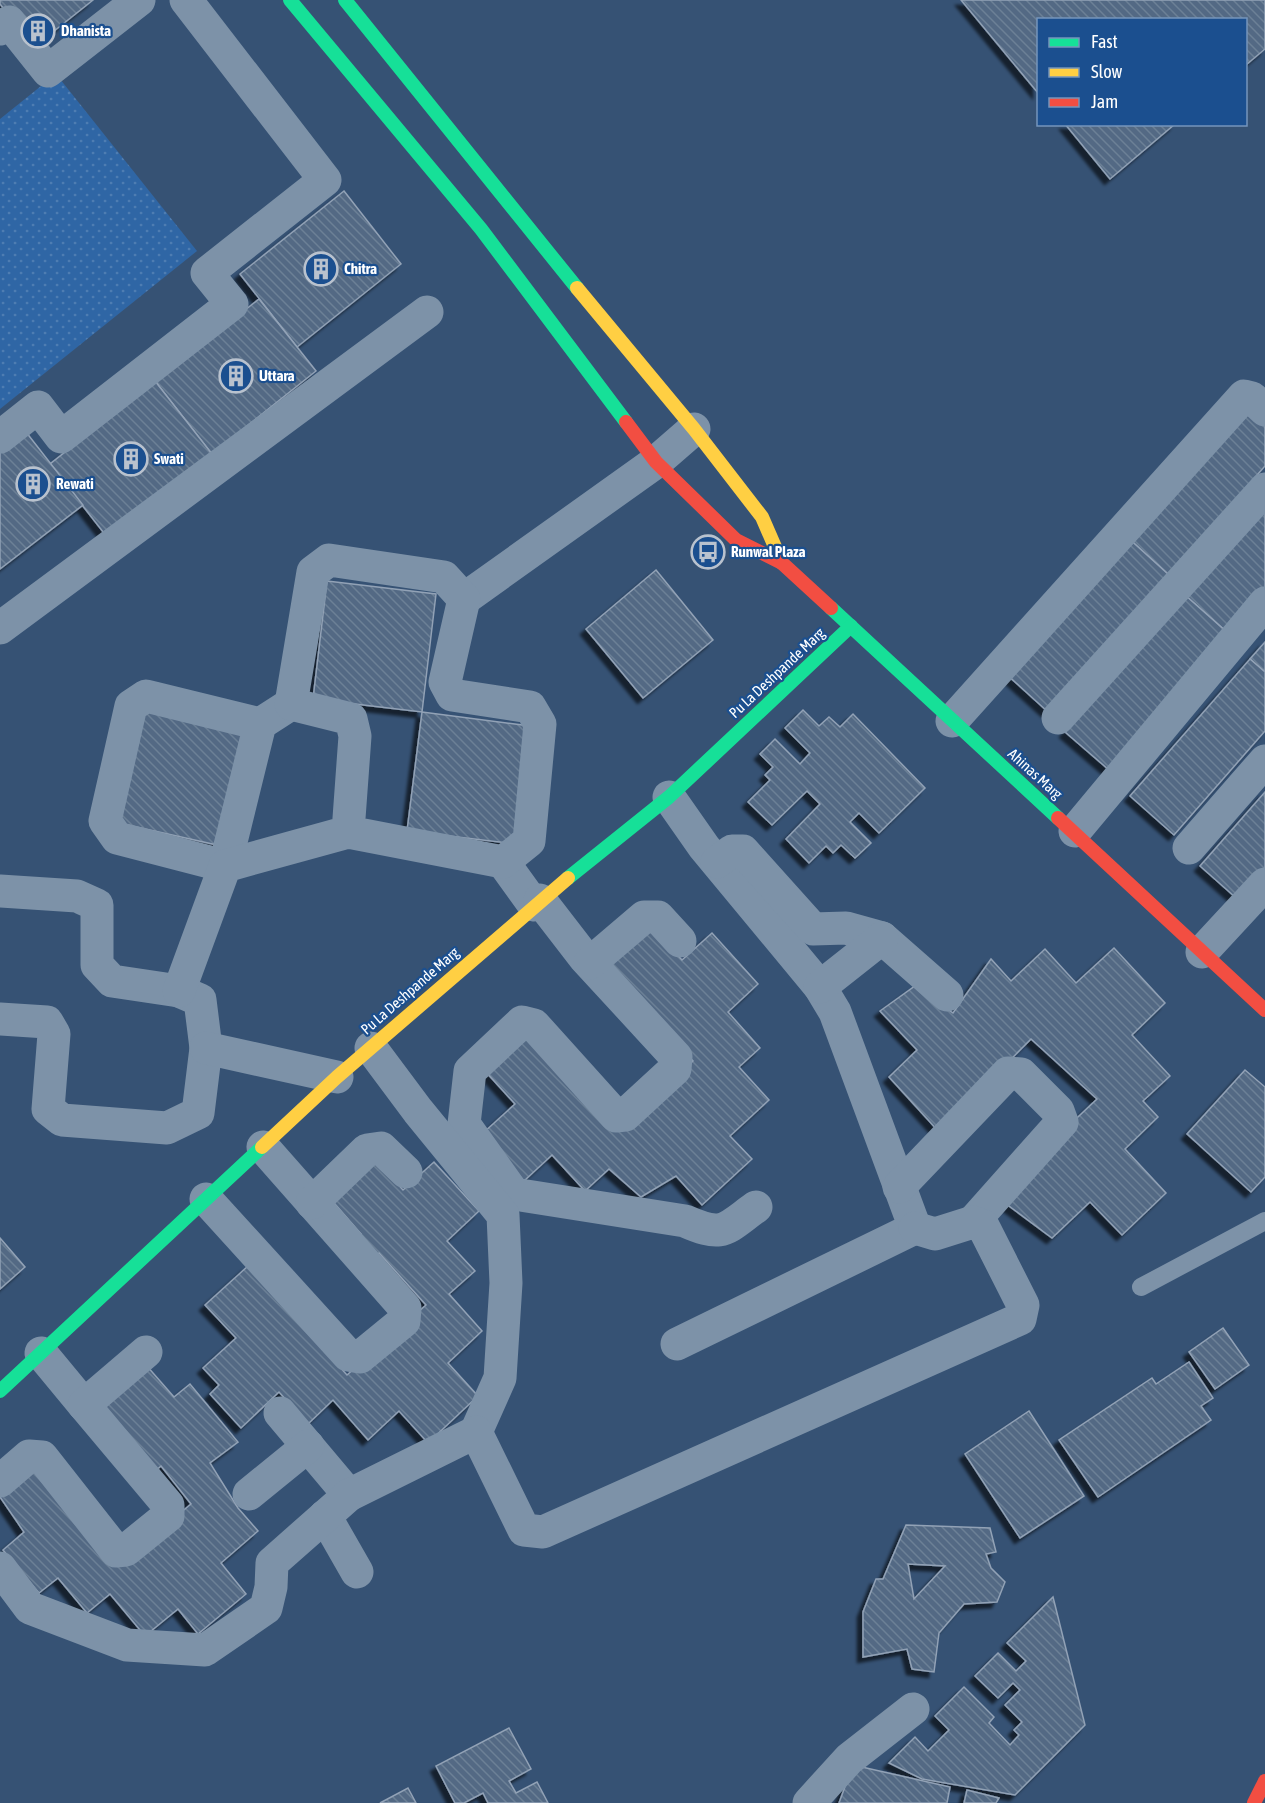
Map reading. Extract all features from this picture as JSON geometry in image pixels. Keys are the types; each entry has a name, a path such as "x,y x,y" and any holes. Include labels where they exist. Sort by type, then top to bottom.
{"street":[{"path":"0,29 9,22 48,71 139,0"},
{"path":"0,437 38,407 61,437 232,304 207,273 325,180 186,0"},
{"path":"290,0 481,229 656,462 736,540 782,563"},
{"path":"345,0 501,211 694,429 762,517 782,563"},
{"path":"481,229 501,211"},
{"path":"0,628 427,312"},
{"path":"952,721 1244,396 1252,398 1265,410"},
{"path":"503,862 529,841 540,724 530,707 452,695 445,682 464,599 656,462 694,429"},
{"path":"1058,718 1265,489"},
{"path":"291,704 313,572 329,560 444,577 464,599"},
{"name":"Ahinas Marg","path":"782,563 952,721 1075,831 1265,1010"},
{"path":"1075,831 1265,603"},
{"name":"Pu La Deshpande Marg","path":"0,1391 337,1077 537,903 669,797 851,626"},
{"path":"260,724 146,696 131,706 105,821 117,838 225,866 348,832 503,862 590,963 676,1057 675,1069 625,1115 616,1116 534,1025 522,1022 470,1071 464,1124 514,1194 685,1221 707,1231 723,1231 756,1207"},
{"path":"179,991 225,866 260,724 291,704 351,719 355,736 348,832"},
{"path":"1189,848 1265,762"},
{"path":"669,797 717,862 820,987 835,1012 915,1228"},
{"path":"717,862 732,851 743,851 813,929 846,928 882,938 947,995"},
{"path":"1202,952 1265,884"},
{"path":"0,891 77,896 97,905 97,965 112,981 179,991 200,1000 206,1048 198,1113 167,1128 62,1120 48,1109 54,1034 47,1022 0,1019"},
{"path":"590,963 644,917 658,917 680,941"},
{"path":"820,987 882,938"},
{"path":"206,1048 337,1077"},
{"path":"0,1568 30,1608 127,1645 205,1650 266,1608 271,1587 272,1563 349,1495 476,1432 500,1378 506,1283 503,1215 418,1111 371,1048"},
{"path":"677,1344 915,1228 934,1234 973,1222 1062,1122 1058,1111 1021,1074 1008,1073 899,1187"},
{"path":"206,1199 348,1355 360,1357 404,1321 405,1308 263,1146"},
{"path":"312,1203 367,1150 381,1148 406,1172"},
{"path":"476,1432 524,1530 543,1532 1020,1319 1023,1305 983,1226 973,1222"},
{"path":"84,1406 146,1352"},
{"path":"0,1481 29,1456 42,1457 116,1551 126,1550 168,1516 168,1505 41,1353"},
{"path":"280,1413 349,1495"},
{"path":"249,1494 308,1446"},
{"path":"325,1516 357,1572"},
{"path":"810,1803 849,1759 913,1709"},
{"path":"1254,1803 1265,1781"}],"lane":[{"path":"1140,1287 1265,1221"}],"shaded area":[{"path":"56,74 197,251 0,409 0,119"}],"building":[{"name":"Dhanista","path":"0,0 93,0 34,47 0,4"},
{"path":"961,0 1265,0 1265,49 1247,64 1247,18 1037,18 1037,92"},
{"path":"1067,126 1173,126 1110,179"},
{"name":"Chitra","path":"344,191 401,264 297,347 240,274"},
{"name":"Uttara","path":"259,299 316,371 212,454 155,381"},
{"name":"Swati","path":"155,381 212,454 107,537 50,464"},
{"path":"1246,400 1265,417 1265,466 1169,575 1126,536"},
{"name":"Rewati","path":"26,432 83,505 0,569 0,452"},
{"path":"1265,505 1265,593 1229,634 1185,595"},
{"path":"1126,536 1169,575 1048,712 1005,673"},
{"path":"656,570 713,640 643,698 586,629"},
{"path":"327,581 436,594 422,712 313,699"},
{"path":"1185,595 1229,634 1109,770 1065,732"},
{"path":"1265,642 1265,672 1250,659"},
{"path":"1250,659 1265,672 1265,731 1174,835 1130,796"},
{"path":"139,707 251,733 226,847 114,822"},
{"path":"803,710 819,726 829,717 840,727 853,714 925,788 879,833 859,813 850,822 871,843 855,858 841,845 833,853 826,846 809,863 786,839 820,804 807,791 772,825 748,802 770,780 765,775 773,767 760,754 775,739 800,764 810,753 785,728"},
{"path":"422,712 530,726 516,844 407,831"},
{"path":"1265,792 1265,881 1244,905 1200,866"},
{"path":"647,922 682,960 712,933 758,984 728,1012 760,1048 739,1067 769,1100 730,1136 752,1159 702,1205 676,1176 641,1197 609,1169 585,1191 552,1155 524,1181 482,1134 515,1104 485,1071 529,1031 618,1128 693,1061 604,962"},
{"path":"1114,948 1165,1003 1132,1035 1170,1076 1143,1101 1158,1117 1125,1149 1166,1193 1122,1235 1090,1202 1052,1238 1005,1203 1045,1148 1097,1099 1031,1039 939,1132 889,1077 917,1050 880,1011 915,986 953,1013 991,959 1011,981 1045,949 1076,983"},
{"path":"1245,1070 1265,1087 1265,1177 1251,1192 1187,1134"},
{"path":"372,1156 403,1190 434,1162 479,1211 447,1241 475,1271 449,1294 482,1331 448,1363 478,1396 428,1443 399,1411 368,1440 333,1400 308,1424 279,1392 241,1428 210,1394 219,1385 203,1368 236,1338 205,1305 248,1266 347,1375 426,1305 379,1253 372,1260 354,1240 361,1234 328,1196"},
{"path":"0,1238 25,1267 0,1289"},
{"path":"1223,1328 1249,1365 1215,1389 1189,1352"},
{"path":"1189,1362 1213,1398 1201,1406 1211,1420 1098,1497 1059,1440 1152,1378 1156,1384"},
{"path":"146,1365 174,1397 190,1384 238,1442 210,1463 238,1508 258,1531 221,1563 246,1594 198,1634 178,1609 145,1636 110,1594 87,1613 58,1578 39,1593 3,1550 24,1532 0,1497 0,1491 33,1465 118,1565 191,1504 161,1466 153,1473 101,1403"},
{"path":"1029,1411 1084,1496 1020,1538 965,1454"},
{"path":"906,1525 990,1528 996,1552 986,1554 991,1568 1005,1582 997,1602 964,1604 939,1633 934,1672 912,1669 907,1649 863,1657 863,1612 876,1579 883,1579","holes":["908,1564 945,1566 914,1599"]},
{"path":"1053,1597 1085,1725 1015,1795 922,1779 889,1763 915,1737 928,1751 949,1730 935,1716 964,1687 994,1717 989,1723 1010,1745 1019,1735 1014,1730 1022,1722 1005,1705 1020,1690 1013,1683 998,1698 975,1676 998,1653 1016,1671 1026,1661 1007,1643"},
{"path":"509,1728 531,1769 509,1781 516,1793 537,1782 548,1803 488,1803 483,1793 464,1803 455,1803 436,1766"},
{"path":"853,1765 950,1787 947,1803 839,1803"},
{"path":"408,1788 416,1803 380,1803"},
{"path":"967,1790 999,1798 996,1803 964,1803"}],"traffic: fast":[{"path":"290,0 481,229 626,422"},
{"path":"345,0 577,288"},
{"path":"831,608 1058,818"},
{"path":"568,878 669,797 851,626"},
{"path":"0,1391 262,1147"}],"traffic: slow":[{"path":"577,288 694,429 762,517 782,563"},
{"path":"262,1147 337,1077 568,878"}],"traffic: jam":[{"path":"626,422 656,462 736,540 782,563 831,608"},
{"path":"1058,818 1265,1010"},
{"path":"1254,1803 1265,1781"}],"place":[{"name":"Dhanista","path":"38,31"},
{"name":"Chitra","path":"321,269"},
{"name":"Uttara","path":"236,376"},
{"name":"Swati","path":"131,459"},
{"name":"Rewati","path":"33,484"},
{"name":"Runwal Plaza","path":"708,552"}]}
